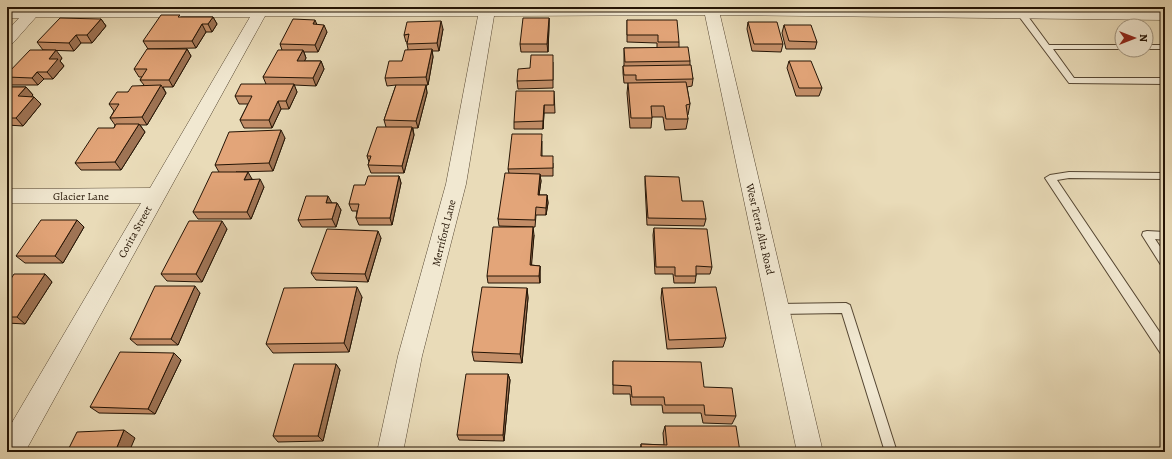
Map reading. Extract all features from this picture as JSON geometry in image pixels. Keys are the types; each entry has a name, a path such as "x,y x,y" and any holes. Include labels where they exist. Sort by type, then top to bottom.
{"street":[{"path":"7,13 260,12 304,9 458,9 487,11 711,8 929,10 1021,13 1134,11 1165,15"},
{"name":"West Terra Alta Road","path":"711,8 810,452"},
{"name":"Merriford Lane","path":"390,452 410,356 440,249 456,184 487,11"},
{"name":"Corita Street","path":"10,452 260,12"},
{"path":"7,40 32,13"},
{"name":"Glacier Lane","path":"7,196 155,195"}],"lane":[{"path":"1021,13 1072,81 1165,81"},
{"path":"1047,47 1114,47"},
{"path":"1154,47 1165,47"},
{"path":"1165,176 1069,175 1050,178 1165,350"},
{"path":"1165,236 1147,235 1165,262"},
{"path":"778,309 846,308 891,452"}],"building":[{"path":"161,15 180,15 178,17 213,17 208,24 202,24 192,41 143,41"},
{"path":"60,18 101,19 87,35 76,35 69,43 37,42"},
{"path":"523,18 549,18 547,44 520,44"},
{"path":"293,19 315,20 313,24 324,25 315,45 280,44"},
{"path":"627,20 677,20 679,42 658,42 658,35 627,35"},
{"path":"441,21 437,43 407,44 409,34 404,35 407,22"},
{"path":"748,22 777,22 783,44 754,44"},
{"path":"784,25 811,25 817,42 789,41"},
{"path":"688,47 690,61 625,62 624,48"},
{"path":"147,49 187,49 169,80 140,80 147,69 134,69"},
{"path":"432,49 426,77 385,78 389,61 402,61 405,50"},
{"path":"30,50 56,50 49,59 58,59 47,72 37,72 32,78 7,77 7,74"},
{"path":"278,50 303,50 297,61 321,61 313,78 263,77"},
{"path":"531,55 553,55 553,80 517,81 518,69 530,68"},
{"path":"789,61 811,61 822,88 799,88"},
{"path":"691,65 693,79 636,80 636,75 624,75 623,66"},
{"path":"686,82 690,104 686,105 688,119 666,119 664,106 651,106 652,118 631,118 628,83"},
{"path":"241,84 294,84 286,101 278,101 269,120 240,120 252,96 235,96"},
{"path":"161,85 142,117 110,118 119,104 109,104 117,92 128,92 132,86"},
{"path":"396,85 426,85 416,121 384,120"},
{"path":"7,87 26,87 18,96 34,97 16,118 7,118"},
{"path":"516,91 554,91 554,105 544,105 543,121 514,122"},
{"path":"116,124 139,124 115,162 75,163 98,128 114,128"},
{"path":"377,127 412,127 402,166 368,165 371,156 367,156"},
{"path":"281,130 269,163 215,165 229,132"},
{"path":"512,134 542,134 541,156 553,156 553,168 508,169"},
{"path":"212,172 248,172 244,180 260,179 247,212 193,212"},
{"path":"505,173 540,174 538,195 547,195 546,208 536,207 535,220 498,219"},
{"path":"368,176 399,176 390,218 356,218 359,204 349,204 354,185 365,185"},
{"path":"645,176 679,177 682,201 703,201 706,219 648,218"},
{"path":"306,196 328,196 326,203 337,203 332,219 298,220"},
{"path":"41,220 77,220 55,256 16,256"},
{"path":"189,221 222,221 196,274 161,274"},
{"path":"493,227 533,227 530,265 540,266 539,276 487,276"},
{"path":"654,228 707,229 712,267 696,266 696,276 675,276 675,267 656,267"},
{"path":"327,229 378,231 365,274 311,273"},
{"path":"14,274 45,274 17,317 7,317 7,285"},
{"path":"155,286 195,286 171,339 130,339"},
{"path":"357,287 344,343 266,344 284,288"},
{"path":"482,287 527,288 520,354 472,352"},
{"path":"716,287 726,338 669,340 662,288"},
{"path":"120,352 174,353 148,409 90,407"},
{"path":"613,361 701,362 704,387 732,388 736,416 705,415 704,405 665,405 664,397 632,397 631,386 613,385"},
{"path":"294,364 336,364 318,436 273,436"},
{"path":"466,374 508,374 503,435 457,435"},
{"path":"665,426 736,426 740,452 642,452 641,444 667,445"},
{"path":"124,430 115,452 67,452 77,432"}]}
